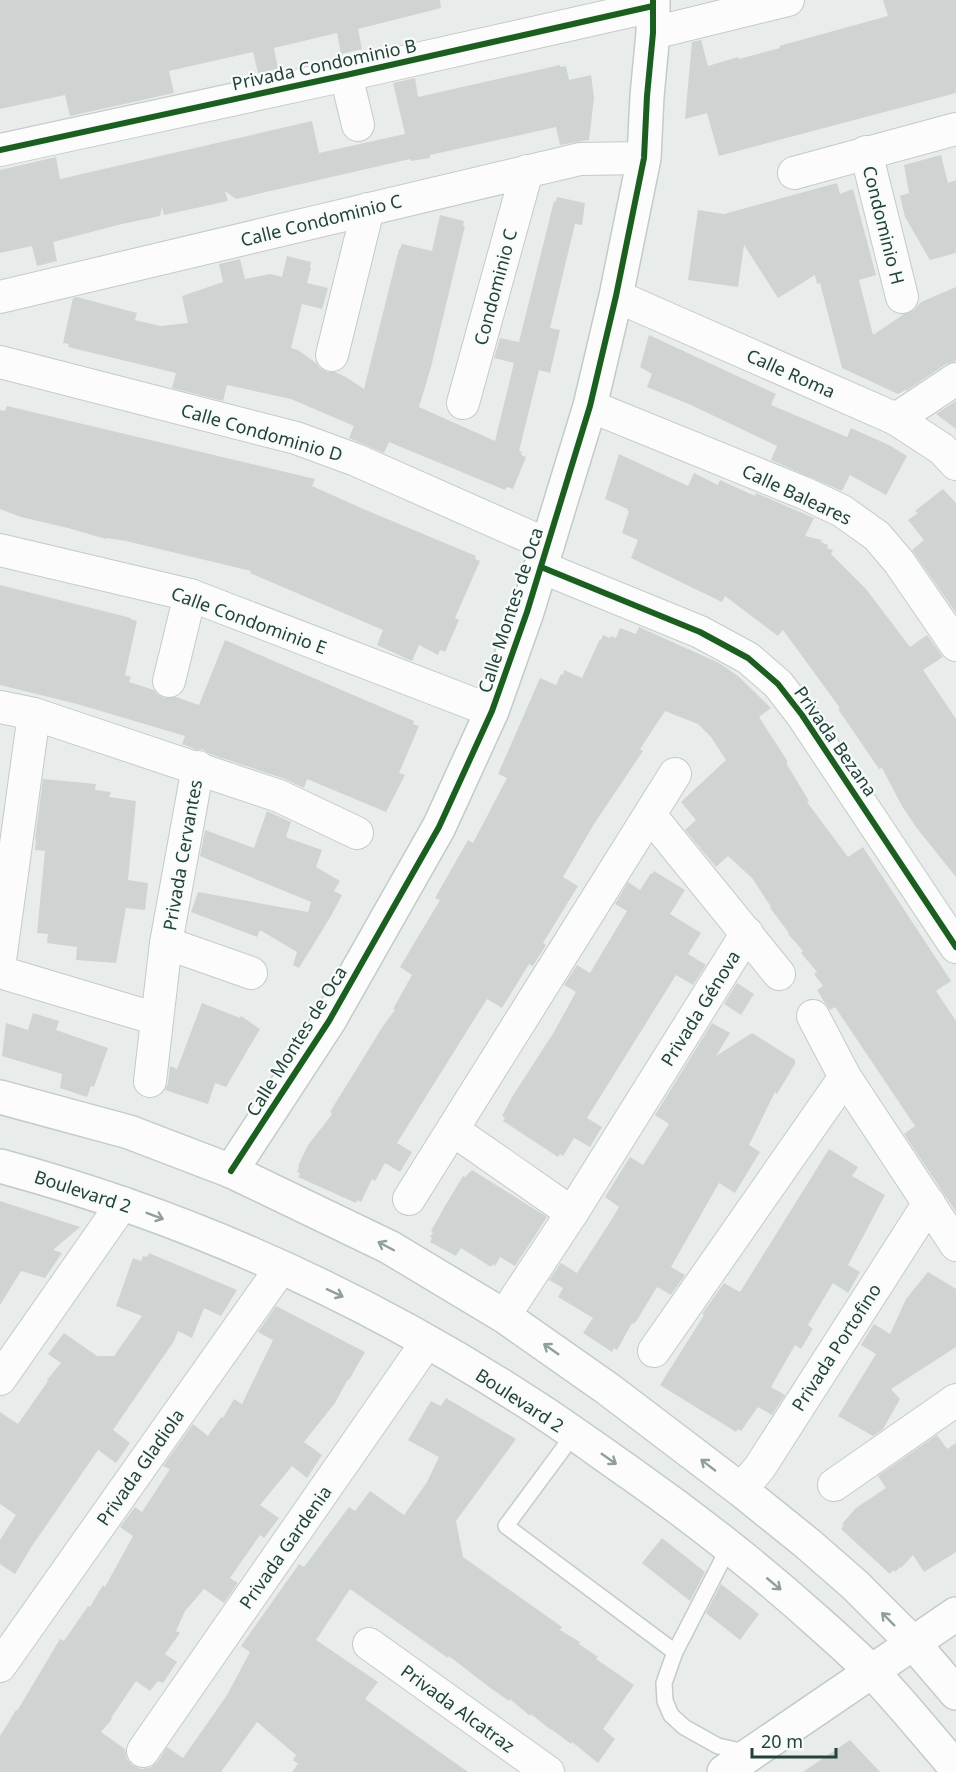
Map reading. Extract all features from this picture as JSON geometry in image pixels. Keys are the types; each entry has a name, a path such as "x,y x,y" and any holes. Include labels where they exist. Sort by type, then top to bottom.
{"main road":[{"name":"Calle Montes de Oca","path":"231,1171 330,1021 439,827 492,711 544,556 590,406 616,296 644,158 653,13"},
{"path":"0,1097 129,1132 231,1171 389,1247 504,1316 608,1389 808,1544 855,1585 914,1644 956,1693"},
{"name":"Boulevard 2","path":"0,1166 43,1177 123,1203 218,1240 281,1268 354,1302 427,1342 524,1400 676,1506 805,1610 872,1672 956,1768"},
{"path":"724,1772 956,1614"}],"street":[{"name":"Privada Condominio B","path":"0,150 346,75 653,13 788,0"},
{"path":"346,75 358,125"},
{"name":"Condominio H","path":"794,173 956,129"},
{"name":"Condominio H","path":"866,152 902,297"},
{"name":"Calle Condominio C","path":"0,297 580,159 644,158"},
{"name":"Condominio C","path":"463,403 526,171"},
{"path":"332,355 368,209"},
{"name":"Calle Roma","path":"616,296 896,418 942,449 956,464"},
{"name":"Calle Condominio D","path":"0,362 296,438 356,460 544,556"},
{"path":"896,418 956,379"},
{"name":"Calle Baleares","path":"590,406 804,493 842,511 877,536 892,553 956,645"},
{"name":"Calle Condominio E","path":"0,550 190,595 492,711"},
{"name":"Privada Bezana","path":"544,556 700,632 748,658 770,678 802,715 956,947"},
{"path":"170,681 190,595"},
{"name":"Privada Cervantes","path":"0,707 34,714 198,767 279,796 357,833"},
{"path":"0,960 34,714"},
{"name":"Privada Cervantes","path":"150,1081 166,943 198,767"},
{"path":"409,1199 675,774"},
{"name":"Privada Génova","path":"504,1316 572,1213 747,933 650,815"},
{"path":"747,933 779,974"},
{"name":"Privada Cervantes","path":"166,943 250,973"},
{"path":"0,972 157,1019"},
{"path":"813,1016 845,1077 956,1245"},
{"path":"654,1351 845,1077"},
{"path":"453,1130 572,1213"},
{"path":"0,1379 123,1203"},
{"name":"Privada Portofino","path":"741,1490 760,1467 929,1203"},
{"name":"Privada Gladiola","path":"0,1666 281,1268"},
{"name":"Privada Gardenia","path":"143,1751 427,1342"},
{"path":"834,1485 956,1400"},
{"name":"Privada Alcatraz","path":"369,1644 548,1772"}],"lane":[{"path":"574,1434 506,1526 675,1652"},
{"path":"729,1547 675,1652 664,1683 665,1701 671,1715 701,1738 718,1746 750,1754"}],"building":[{"path":"0,0 440,0 441,8 358,29 362,49 341,54 337,33 274,48 278,69 258,73 253,52 169,71 174,93 70,116 65,95 0,109"},
{"path":"883,0 956,0 956,93 719,156 707,113 685,119 692,42 701,40 708,66 780,48 779,46 888,16"},
{"path":"560,65 560,67 566,66 569,80 591,75 594,98 589,140 560,145 556,127 430,155 430,158 411,161 410,159 236,199 225,191 228,201 164,215 162,207 160,216 53,242 57,261 37,266 32,246 0,253 0,170 56,157 60,179 312,121 319,153 405,134 393,83 415,78 418,97"},
{"path":"941,155 948,183 956,180 956,253 930,260 905,217 900,196 909,193 904,165"},
{"path":"837,183 840,194 853,189 876,275 859,280 873,335 914,310 921,302 956,287 956,361 946,364 898,394 842,368 820,283 817,284 815,275 778,298 744,245 738,287 688,280 698,210 724,214"},
{"path":"557,197 585,203 582,225 575,224 550,328 560,330 550,373 539,370 519,451 526,457 513,489 507,487 505,490 389,442 384,453 349,438 354,426 291,399 227,385 223,401 172,388 176,373 68,347 69,344 63,343 73,298 77,297 137,313 135,320 160,326 188,323 182,296 223,282 219,264 240,259 245,279 270,274 282,277 287,256 311,262 307,283 328,288 322,309 302,304 291,348 298,350 327,372 335,372 346,377 364,389 399,249 402,244 432,251 440,215 464,221 463,226 465,226 419,407 495,441 514,363 494,358 500,338 519,342 554,201 556,202"},
{"path":"649,335 776,394 771,405 847,437 851,428 907,456 886,495 850,475 842,491 771,460 777,446 647,387 652,374 640,367"},
{"path":"956,401 956,429 936,414"},
{"path":"7,406 315,479 312,486 476,556 475,559 480,561 455,618 459,620 445,652 440,650 438,655 419,645 412,661 377,645 383,630 250,573 251,571 126,541 106,539 21,517 0,509 0,410 5,411"},
{"path":"619,454 688,486 694,473 718,485 720,480 755,496 756,493 814,518 805,536 822,540 821,542 828,545 827,548 833,550 831,554 866,589 910,647 927,635 943,657 923,670 956,719 956,877 916,827 882,768 879,769 838,709 840,708 783,630 778,636 725,596 722,602 631,558 638,540 622,533 629,511 605,499"},
{"path":"943,489 956,503 956,613 912,550 924,540 908,520 918,513 915,511"},
{"path":"0,585 137,621 125,675 131,677 129,682 154,690 164,698 176,697 199,705 225,640 414,721 413,724 419,726 399,773 405,775 386,812 307,779 304,788 285,779 210,754 202,749 197,750 182,744 185,736 77,704 0,685"},
{"path":"639,627 719,663 738,676 771,708 759,717 788,762 786,763 809,801 807,802 848,857 863,847 951,981 936,991 956,1021 956,1212 904,1134 915,1126 835,1007 830,1010 825,1003 817,990 823,986 814,974 817,972 801,953 803,951 788,934 752,878 728,856 716,867 685,830 696,820 681,802 726,760 711,737 698,724 665,711 640,749 643,751 594,824 563,877 578,886 543,943 546,945 533,966 529,964 502,1008 487,999 397,1143 412,1152 400,1172 385,1163 375,1181 372,1179 361,1202 357,1200 356,1203 298,1177 300,1173 297,1172 298,1166 308,1145 330,1117 332,1113 330,1112 395,1010 393,1009 412,975 400,967 440,900 435,898 468,840 473,843 507,778 498,774 540,678 556,685 564,670 582,678 603,635 616,638 620,628 636,634"},
{"path":"43,779 96,784 95,790 111,792 109,797 136,801 128,880 148,883 145,910 126,908 116,963 76,960 77,947 47,943 48,934 37,933 45,851 35,850 35,839"},
{"path":"267,811 291,822 286,836 288,838 322,850 316,867 340,881 334,891 342,895 299,968 293,965 297,952 260,930 257,937 191,912 198,892 308,912 311,902 200,856 205,830 254,848"},
{"path":"654,871 685,890 670,914 701,933 688,954 706,965 693,985 676,975 587,1118 602,1127 590,1147 574,1138 563,1156 560,1154 558,1157 503,1121 505,1118 502,1116 576,992 564,985 577,965 590,973 627,911 615,904 628,882 640,890"},
{"path":"737,983 754,994 741,1015 724,1004"},
{"path":"202,1003 240,1018 241,1016 260,1029 226,1087 215,1083 208,1104 165,1090 170,1066 177,1069"},
{"path":"33,1013 59,1021 56,1030 108,1048 94,1087 91,1086 87,1097 60,1088 62,1074 2,1056 6,1023 28,1030"},
{"path":"712,1023 730,1033 716,1056 752,1033 795,1060 795,1064 777,1094 775,1092 749,1145 760,1152 735,1193 719,1183 671,1267 685,1275 671,1295 657,1287 637,1320 634,1324 632,1323 617,1350 614,1348 612,1352 583,1333 593,1318 558,1297 563,1288 549,1280 561,1263 577,1273 612,1219 619,1207 605,1197 630,1157 643,1165 669,1124 655,1115"},
{"path":"829,1149 858,1167 852,1176 885,1195 848,1265 860,1272 848,1293 833,1283 808,1325 813,1329 801,1349 795,1345 771,1387 785,1395 772,1415 758,1407 741,1431 738,1429 736,1432 660,1385 704,1315 702,1314 724,1283 740,1292"},
{"path":"472,1170 547,1217 515,1266 500,1257 495,1266 493,1264 491,1267 461,1248 456,1256 430,1242 433,1232 431,1231 445,1206 463,1176 465,1177"},
{"path":"0,1201 80,1227 53,1250 62,1253 45,1278 21,1271 0,1305"},
{"path":"149,1253 237,1290 221,1316 204,1308 192,1338 178,1331 174,1341 113,1430 130,1443 116,1463 98,1450 15,1574 0,1564 0,1540 16,1515 0,1504 0,1412 18,1424 61,1363 48,1354 64,1333 97,1356 114,1356 142,1316 116,1306 133,1258 141,1261 143,1256 147,1257"},
{"path":"928,1272 956,1289 956,1347 891,1389 900,1399 883,1429 873,1436 838,1416 876,1354 861,1345 874,1324 890,1334 906,1299"},
{"path":"276,1306 365,1352 335,1403 304,1442 322,1455 307,1478 292,1466 260,1505 279,1518 264,1538 260,1535 230,1578 238,1583 224,1603 204,1589 185,1611 176,1631 180,1633 165,1654 177,1662 163,1683 158,1681 150,1691 136,1681 101,1732 125,1749 127,1759 132,1765 141,1769 151,1767 167,1747 183,1758 227,1695 250,1652 241,1646 299,1564 304,1567 349,1507 355,1511 370,1491 404,1515 427,1482 439,1457 408,1440 431,1401 441,1406 446,1398 516,1439 456,1521 463,1557 562,1627 560,1630 580,1642 579,1644 598,1657 596,1659 634,1685 603,1729 615,1739 598,1763 572,1742 571,1744 531,1714 530,1716 510,1699 509,1701 449,1656 448,1658 350,1589 316,1640 378,1682 365,1699 468,1772 292,1772 298,1764 293,1760 296,1755 257,1722 221,1772 0,1772 0,1736 60,1639 64,1641 88,1606 90,1607 103,1585 105,1587 133,1536 120,1527 135,1507 142,1512 170,1469 163,1466 193,1424 208,1436 221,1417 223,1418 234,1399 242,1404 273,1340 258,1332"},
{"path":"937,1435 947,1449 956,1443 956,1552 924,1572 913,1555 901,1568 895,1572 893,1570 890,1574 841,1529 844,1525 842,1524 856,1508 886,1488 878,1476"},
{"path":"662,1538 705,1572 690,1601 642,1563"},
{"path":"721,1584 759,1614 740,1640 706,1613"},
{"path":"850,1740 880,1772 803,1772"}],"cycle path":[{"path":"231,1171 329,1021 439,827 492,711 527,612 590,406 616,296 644,158 653,33 653,0"},
{"path":"0,150 653,6"},
{"path":"541,567 700,632 748,658 778,684 802,715 956,947"}]}
